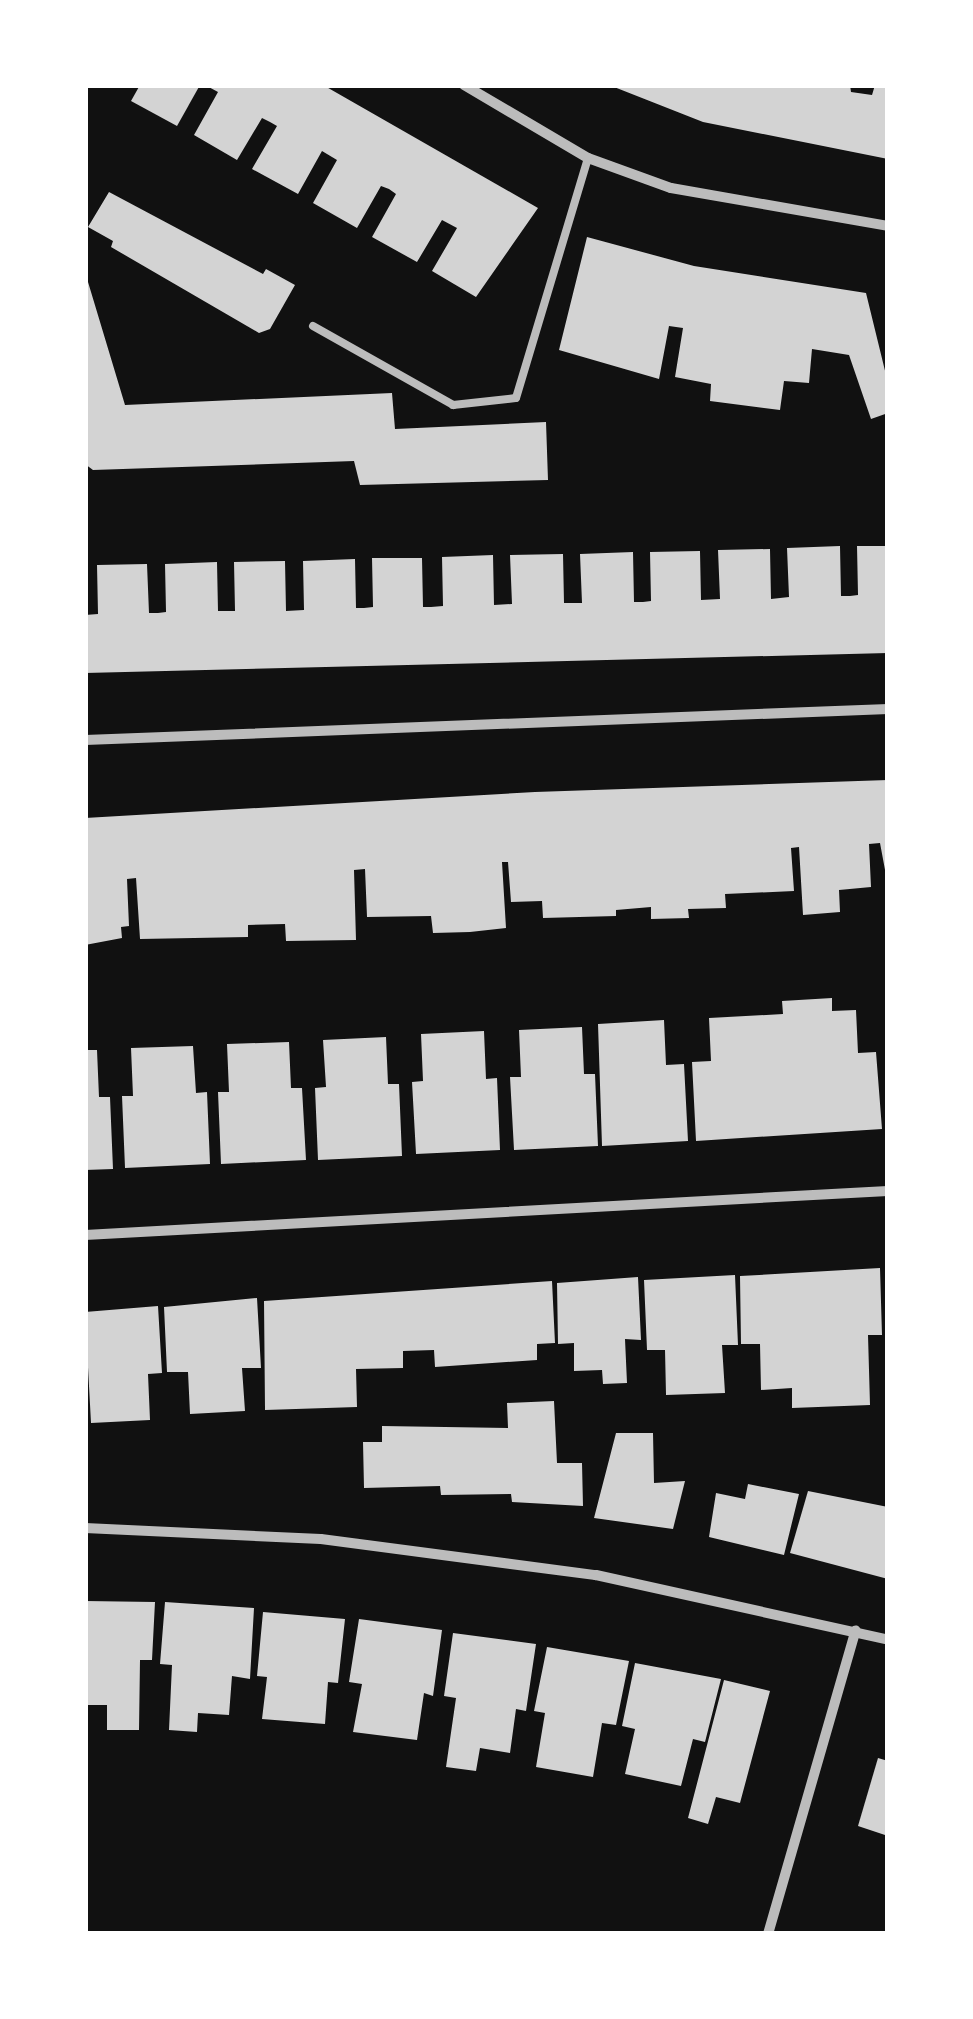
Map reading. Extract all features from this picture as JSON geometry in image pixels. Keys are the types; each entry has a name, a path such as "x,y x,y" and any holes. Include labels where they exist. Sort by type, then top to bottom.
{"street":[{"path":"464,85 588,158 671,188 888,226"},
{"path":"85,740 888,709"},
{"path":"85,1235 888,1191"},
{"path":"85,1528 321,1539 596,1575 888,1640"},
{"path":"768,1934 856,1630"}],"lane":[{"path":"313,326 453,405 516,398 588,158"}],"building":[{"path":"140,85 200,85 177,126 131,101"},
{"path":"205,85 323,85 538,208 476,297 432,271 457,228 442,220 417,262 372,237 396,194 389,189 381,186 357,228 313,203 337,160 322,151 298,194 252,169 277,126 270,122 262,118 237,160 194,135 218,92"},
{"path":"609,85 850,85 851,92 872,95 875,85 888,85 888,159 703,122"},
{"path":"109,192 263,274 266,269 295,285 270,329 259,333 111,247 113,241 88,227"},
{"path":"587,237 694,266 866,293 888,383 888,413 871,419 849,355 812,349 809,383 784,381 780,410 710,401 711,384 675,377 683,328 669,326 659,379 559,350"},
{"path":"85,272 125,405 392,393 395,429 546,422 548,480 360,485 354,461 93,470 85,464"},
{"path":"840,546 841,596 850,596 858,595 857,546 888,546 888,653 85,673 85,615 98,614 97,565 147,564 149,613 158,613 166,612 165,564 217,562 218,611 235,611 234,562 285,561 286,611 304,610 303,561 355,559 356,608 364,608 373,607 372,558 422,558 423,607 431,607 443,606 442,557 493,555 494,605 512,604 510,555 563,554 564,603 582,603 580,554 633,552 634,602 643,602 651,601 650,552 700,551 701,600 720,599 718,550 770,549 771,599 789,597 787,548"},
{"path":"888,780 888,886 880,843 869,844 871,887 839,890 840,912 803,915 799,847 791,848 794,891 725,894 726,908 688,909 689,918 651,919 651,907 616,910 616,916 543,918 542,901 511,902 508,862 502,862 506,928 470,932 433,933 431,916 367,917 365,869 354,870 356,940 286,941 285,924 248,925 248,937 140,939 136,878 127,879 129,926 121,927 122,938 85,945 85,818 535,792"},
{"path":"832,998 832,1011 856,1010 858,1053 876,1052 882,1129 696,1141 692,1062 711,1061 709,1018 783,1014 782,1001"},
{"path":"664,1020 666,1065 684,1064 688,1141 602,1146 598,1024"},
{"path":"582,1027 584,1074 595,1074 598,1146 514,1150 510,1077 521,1077 519,1030"},
{"path":"484,1031 486,1079 497,1078 500,1150 416,1154 412,1082 423,1081 421,1034"},
{"path":"386,1037 388,1084 399,1084 402,1156 318,1160 315,1088 326,1087 323,1040"},
{"path":"289,1042 291,1088 302,1088 306,1160 221,1164 218,1092 229,1092 227,1044"},
{"path":"193,1046 196,1093 207,1092 210,1164 125,1168 122,1096 133,1096 131,1048"},
{"path":"85,1050 97,1050 99,1097 110,1097 113,1169 85,1170"},
{"path":"880,1268 882,1335 868,1335 870,1405 792,1408 792,1388 761,1390 760,1344 741,1344 740,1276"},
{"path":"735,1275 738,1345 722,1345 725,1393 666,1395 665,1350 647,1350 644,1280"},
{"path":"638,1277 641,1340 625,1339 627,1383 603,1384 602,1370 574,1371 574,1343 558,1344 557,1283"},
{"path":"552,1281 555,1343 537,1344 537,1360 435,1367 434,1350 403,1351 403,1368 356,1369 357,1407 265,1410 264,1301"},
{"path":"257,1298 261,1368 242,1368 245,1411 190,1414 188,1372 167,1372 164,1307"},
{"path":"158,1306 162,1373 148,1374 150,1420 91,1423 85,1312"},
{"path":"554,1401 557,1463 582,1463 583,1506 512,1502 511,1494 441,1495 440,1486 364,1488 363,1442 382,1442 382,1426 508,1428 507,1403"},
{"path":"616,1433 653,1433 654,1483 685,1481 673,1529 594,1518"},
{"path":"748,1484 799,1494 784,1555 709,1537 716,1493 745,1499"},
{"path":"808,1491 888,1507 888,1579 790,1553"},
{"path":"85,1601 155,1602 152,1660 140,1660 139,1730 107,1730 107,1705 85,1705"},
{"path":"165,1602 254,1608 250,1679 232,1676 229,1715 198,1713 197,1732 169,1730 172,1665 160,1664"},
{"path":"263,1612 345,1619 338,1683 328,1682 325,1724 262,1719 267,1677 257,1676"},
{"path":"359,1619 442,1630 433,1696 424,1693 417,1740 353,1732 362,1684 349,1682"},
{"path":"453,1633 536,1644 526,1711 516,1709 510,1753 480,1748 476,1771 446,1767 456,1698 444,1696"},
{"path":"547,1647 629,1661 616,1725 602,1723 593,1777 536,1767 545,1713 534,1711"},
{"path":"635,1663 721,1679 705,1742 693,1739 681,1786 625,1774 635,1729 622,1726"},
{"path":"724,1680 770,1691 740,1803 716,1797 708,1824 688,1818"},
{"path":"878,1758 888,1761 888,1836 858,1826"}]}
